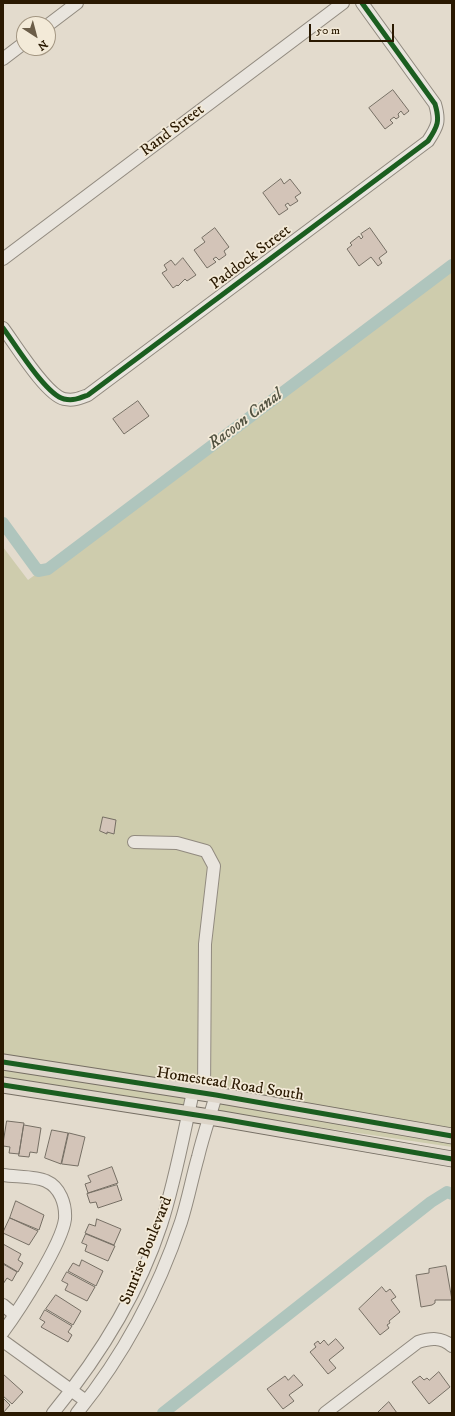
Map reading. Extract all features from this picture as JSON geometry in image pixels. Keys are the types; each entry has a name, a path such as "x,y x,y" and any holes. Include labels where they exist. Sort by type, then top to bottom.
{"main road":[{"name":"Homestead Road South","path":"3,1062 452,1136"},
{"path":"3,1085 452,1158"}],"street":[{"path":"56,19 77,3"},
{"name":"Rand Street","path":"3,259 343,3"},
{"name":"Paddock Street","path":"3,328 48,390 63,399 76,400 102,386 428,141 436,130 439,118 435,104 427,90 362,3"},
{"path":"3,58 16,49"},
{"path":"134,842 177,843 206,851 214,866 205,944 204,1094"},
{"name":"Sunrise Boulevard","path":"53,1413 100,1350 123,1312 142,1273 161,1226 172,1187 188,1114 204,1094"},
{"name":"Sunrise Boulevard","path":"77,1413 119,1355 141,1319 157,1284 181,1222 209,1118 204,1094"},
{"path":"3,1175 45,1180 58,1189 64,1203 65,1219 61,1231 37,1279 3,1332"},
{"path":"3,1305 15,1315"},
{"path":"326,1413 418,1342 430,1338 448,1343"},
{"path":"3,1341 86,1401"}],"shaded area":[{"path":"452,267 452,1129 3,1056 3,547 28,580"},
{"path":"3,1069 186,1097 183,1107 3,1079"},
{"path":"220,1103 452,1142 452,1147 217,1112"}],"building":[{"path":"393,90 409,111 404,115 401,111 398,114 399,117 396,119 394,117 390,120 393,123 385,129 369,108"},
{"path":"281,179 284,184 290,179 301,193 295,197 298,201 290,206 288,203 285,205 288,209 279,215 263,193"},
{"path":"215,228 229,247 224,251 226,255 219,260 216,257 213,259 216,262 207,268 194,250 205,242 202,238"},
{"path":"370,228 387,252 379,258 382,263 378,266 371,257 359,266 347,249 352,245 350,243 359,236 361,239 363,237 361,234"},
{"path":"183,258 196,275 187,281 185,279 178,286 177,285 173,288 162,273 167,270 164,265 171,260 175,265"},
{"path":"138,401 149,416 124,434 113,419"},
{"path":"103,817 116,820 114,834 107,832 107,834 100,831"},
{"path":"7,1121 24,1123 19,1154 9,1153 10,1147 3,1146"},
{"path":"24,1125 41,1128 37,1153 30,1152 29,1157 19,1156"},
{"path":"52,1130 68,1133 61,1164 45,1158"},
{"path":"69,1133 85,1137 78,1166 62,1164"},
{"path":"112,1167 118,1183 88,1193 85,1184 91,1182 88,1176"},
{"path":"117,1185 122,1200 98,1208 96,1202 90,1203 87,1194"},
{"path":"16,1201 44,1215 39,1230 10,1218"},
{"path":"10,1218 38,1231 29,1245 3,1233"},
{"path":"97,1219 121,1229 114,1245 85,1233 89,1224 95,1226"},
{"path":"86,1234 115,1246 108,1261 85,1251 87,1245 82,1243"},
{"path":"3,1244 21,1254 18,1260 23,1263 18,1272 3,1263"},
{"path":"82,1260 103,1271 96,1286 68,1271 73,1263 79,1266"},
{"path":"3,1264 17,1272 12,1281 7,1278 3,1284"},
{"path":"446,1266 452,1300 435,1300 435,1303 432,1305 421,1307 416,1275 429,1273 429,1269"},
{"path":"67,1272 95,1287 87,1301 65,1290 68,1284 62,1281"},
{"path":"382,1287 386,1292 390,1289 396,1297 391,1300 400,1312 389,1321 390,1323 387,1325 389,1328 380,1335 359,1309"},
{"path":"56,1295 81,1311 73,1325 46,1309"},
{"path":"45,1310 72,1326 68,1332 72,1335 68,1342 41,1327 45,1322 40,1319"},
{"path":"336,1339 344,1348 329,1360 336,1368 328,1374 310,1352 316,1347 314,1344 318,1341 320,1344 324,1340 328,1345"},
{"path":"439,1372 450,1387 429,1404 412,1382 420,1376 424,1380 427,1378 429,1380"},
{"path":"3,1374 23,1392 12,1404 3,1396"},
{"path":"294,1375 303,1385 289,1395 294,1401 283,1409 267,1389 285,1376 288,1380"},
{"path":"3,1398 10,1405 3,1413"},
{"path":"389,1402 397,1413 377,1413 381,1409"}],"waterway":[{"name":"Racoon Canal","path":"3,523 38,571 48,569 452,265"},
{"path":"163,1413 431,1202 447,1192 452,1194"}],"cycle path":[{"path":"3,328 40,379 57,395 64,399 71,400 88,395 428,141 436,127 438,119 435,104 362,3"},
{"path":"3,1062 216,1095 452,1136"},
{"path":"3,1085 222,1119 452,1159"}]}
